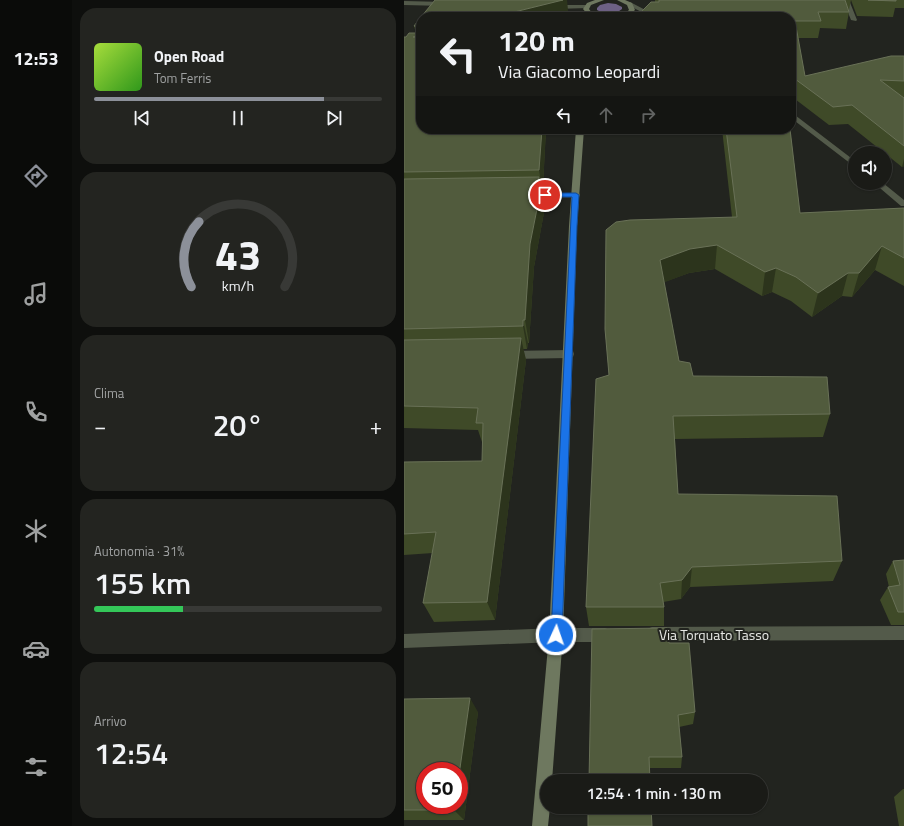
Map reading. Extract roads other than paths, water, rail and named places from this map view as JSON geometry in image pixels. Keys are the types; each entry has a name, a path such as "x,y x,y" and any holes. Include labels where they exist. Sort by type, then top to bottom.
{"main road":[{"path":"588,8 601,0"},
{"path":"620,0 627,2 632,10 629,12"},
{"path":"540,826 556,635 569,354 573,226 580,134"}],"street":[{"path":"846,0 854,20"},
{"path":"627,2 646,12"},
{"path":"404,3 452,4"},
{"path":"546,6 588,8"},
{"path":"796,118 848,159"},
{"path":"887,190 904,204"},
{"path":"521,196 576,195"},
{"path":"498,355 569,354"},
{"name":"Via Torquato Tasso","path":"635,634 904,633"},
{"path":"404,641 620,634"}]}
